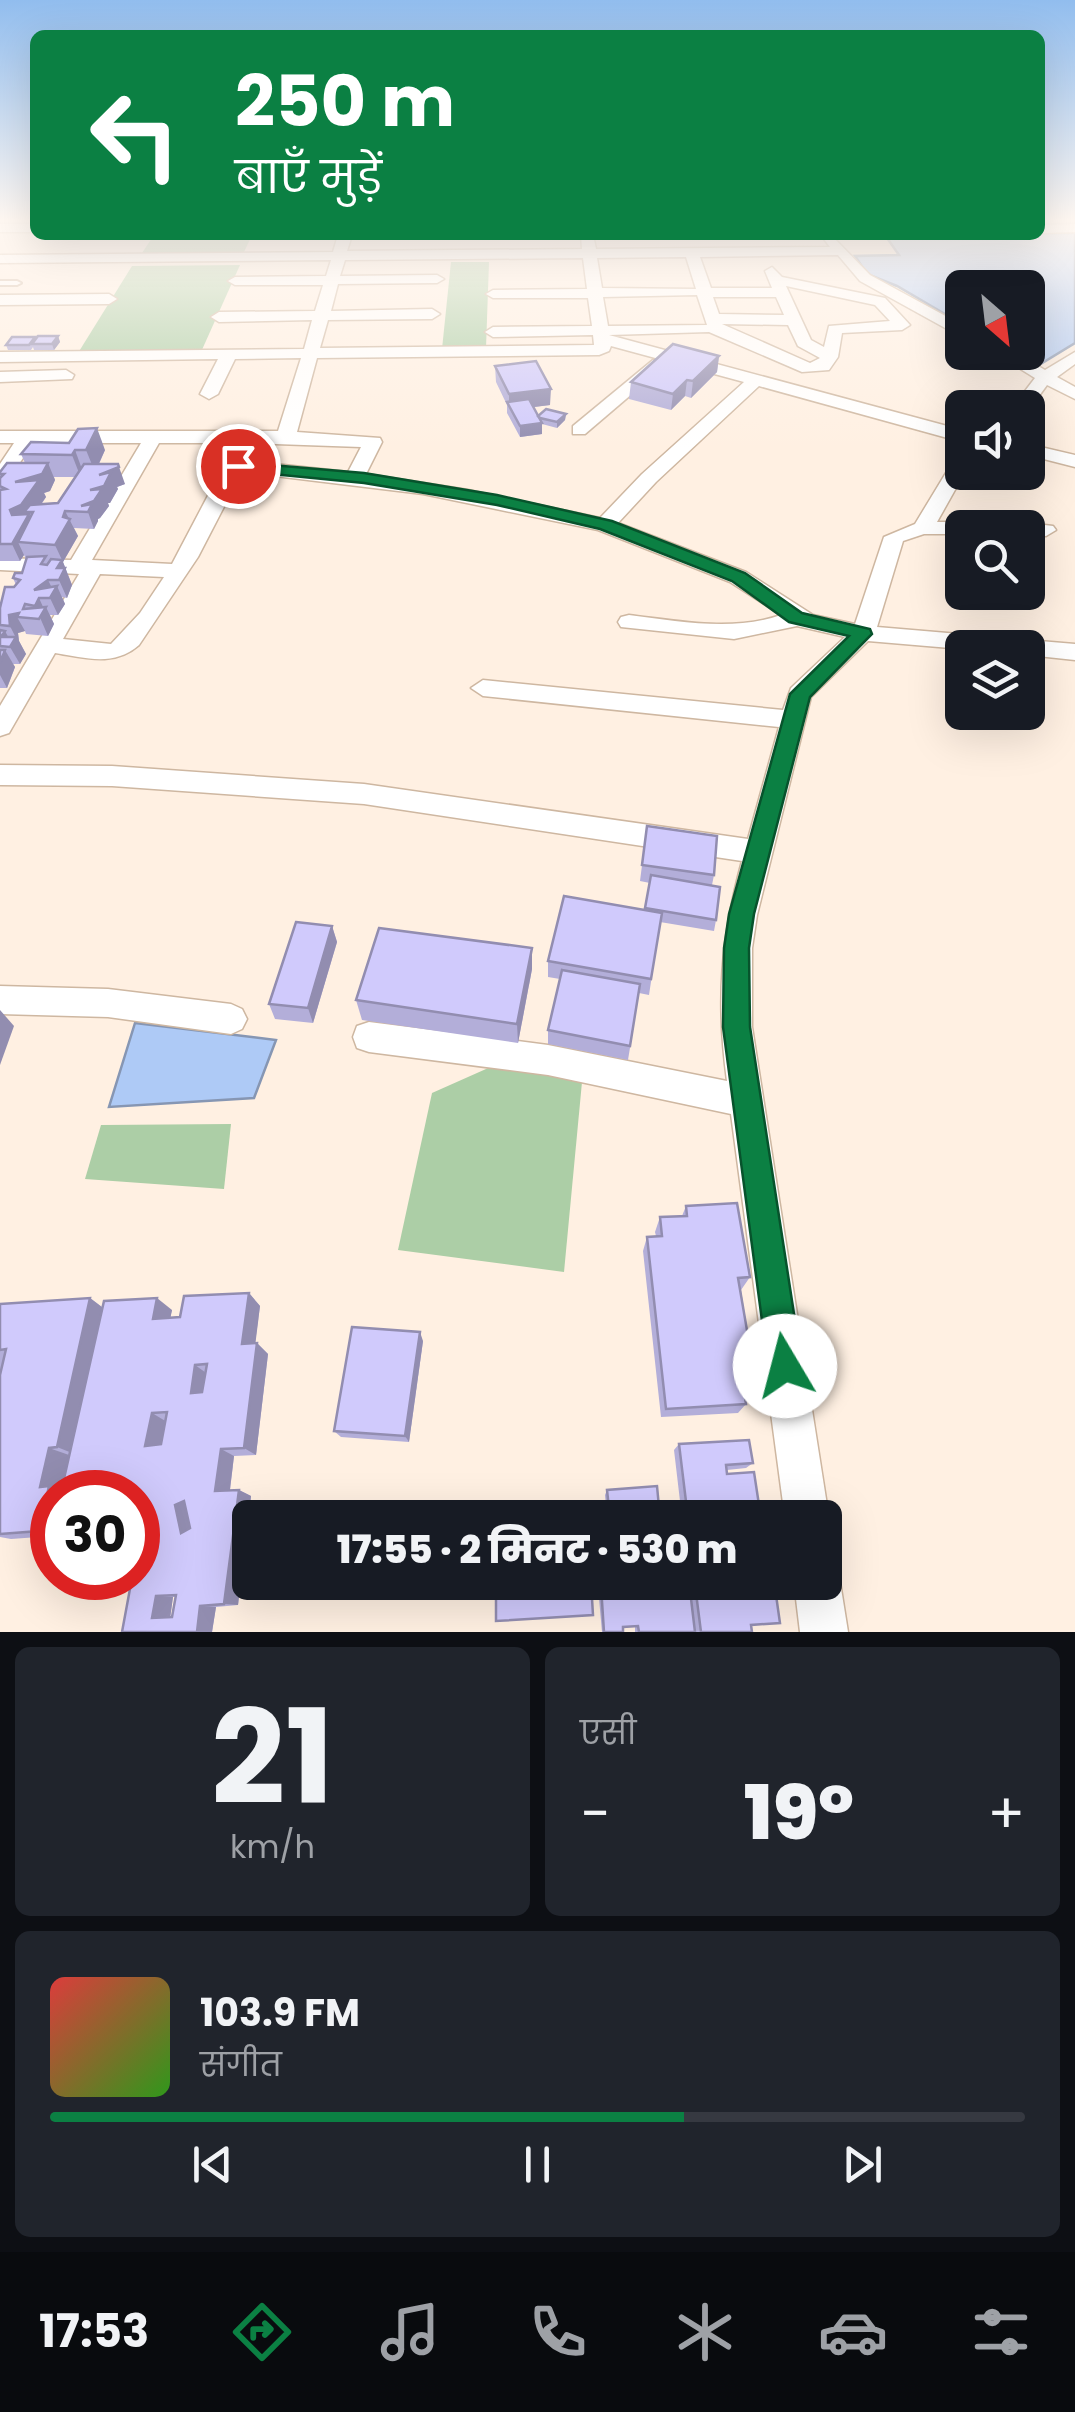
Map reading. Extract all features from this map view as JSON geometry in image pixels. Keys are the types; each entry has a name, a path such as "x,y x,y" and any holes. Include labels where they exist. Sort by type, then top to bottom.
{"street":[{"path":"230,298 336,296"},
{"path":"1,354 600,350 595,296"},
{"path":"699,296 706,324 808,368 822,366 830,357 835,330 898,328 901,321 890,308 863,296"},
{"path":"784,296 804,344 830,357"},
{"path":"898,296 945,323"},
{"path":"286,437 310,353 308,335 322,316 327,297"},
{"path":"1,302 108,299"},
{"path":"219,316 432,314"},
{"path":"493,332 601,334 794,320"},
{"path":"308,335 336,334"},
{"path":"601,334 945,431"},
{"path":"1,354 85,338"},
{"path":"209,394 229,354"},
{"path":"579,430 668,356"},
{"path":"1032,390 1045,376 1075,357"},
{"path":"1034,370 1075,394"},
{"path":"0,377 63,383 0,391"},
{"path":"606,525 649,478 758,378"},
{"path":"0,437 286,437 372,442 355,477"},
{"path":"0,478 26,437"},
{"path":"0,727 48,644 153,437"},
{"path":"48,644 118,651 153,609 176,571 238,466 245,437"},
{"path":"1045,454 1075,461"},
{"path":"238,466 355,477 516,504 606,525 738,577 796,618 863,634 1075,652"},
{"path":"923,528 945,490"},
{"path":"804,1500 736,1027 737,948 742,914 800,694 863,634 894,536 923,528 945,528"},
{"path":"0,564 176,571"},
{"path":"629,622 733,632 774,628 796,618"},
{"path":"483,688 794,720"},
{"path":"0,775 112,776 364,794 760,852"},
{"path":"0,1000 108,1003 231,1019"},
{"path":"369,1037 548,1060 747,1100"},
{"path":"819,1600 824,1632"}],"green space":[{"path":"113,296 226,296 201,352 78,353"},
{"path":"447,296 488,296 486,348 442,349"},
{"path":"495,1065 582,1082 564,1272 398,1250 432,1093"},
{"path":"231,1124 224,1189 85,1179 101,1125"}],"water":[{"path":"914,296 945,296 945,314"},
{"path":"1045,296 1075,296 1075,343 1045,361"},
{"path":"135,1023 276,1040 254,1098 109,1107"}],"building":[{"path":"38,336 58,336 52,344 32,344"},
{"path":"12,337 35,337 29,345 6,345"},
{"path":"673,344 719,356 673,394 631,382"},
{"path":"536,361 551,389 509,394 495,366"},
{"path":"529,399 542,423 520,426 507,402"},
{"path":"546,409 566,414 557,422 540,418"},
{"path":"97,428 86,450 75,450 72,455 21,454 31,442 69,443 78,429"},
{"path":"7,463 48,463 42,474 15,482 39,480 21,505 10,510 12,515 29,514 12,544 0,544 0,490 6,489 0,486 4,474 0,472"},
{"path":"84,464 119,467 99,475 111,472 104,486 90,490 102,489 94,501 81,506 92,504 88,512 65,511 63,517 70,519 55,545 18,542 33,512 24,512 30,505 58,503"},
{"path":"46,556 41,564 47,565 51,559 62,560 57,568 65,568 59,580 48,580 34,590 57,586 50,598 39,598 35,606 25,604 23,609 46,607 39,619 17,617 19,613 9,615 10,626 0,625 5,587 14,587 20,580 13,578 15,573 22,573 27,557"},
{"path":"0,630 5,631 1,637 16,637 10,647 0,646"},
{"path":"647,826 717,836 714,875 642,865"},
{"path":"651,875 720,887 716,920 645,908"},
{"path":"564,896 662,913 651,979 548,961"},
{"path":"296,922 332,926 308,1008 269,1004"},
{"path":"379,928 532,948 517,1024 356,1000"},
{"path":"562,970 640,984 630,1046 548,1030"},
{"path":"737,1203 750,1277 738,1278 754,1371 741,1372 746,1404 666,1409 647,1237 662,1236 660,1217 687,1216 686,1206"},
{"path":"249,1293 242,1344 257,1343 244,1448 221,1449 215,1491 239,1490 238,1500 232,1500 232,1543 224,1604 200,1606 197,1632 122,1632 128,1600 155,1600 152,1618 172,1617 176,1595 160,1596 160,1470 66,1470 104,1301 157,1298 153,1319 180,1317 184,1296","holes":["207,1364 202,1392 191,1393 195,1365","167,1412 161,1444 145,1446 152,1413","184,1501 190,1528 181,1533 175,1505"]},
{"path":"90,1298 57,1447 49,1448 44,1470 30,1470 30,1532 0,1534 0,1375 6,1349 0,1350 0,1304"},
{"path":"352,1327 420,1332 405,1436 334,1431"},
{"path":"749,1440 753,1463 726,1465 727,1474 754,1472 758,1500 686,1500 679,1444"},
{"path":"657,1486 658,1500 608,1500 607,1490"},
{"path":"496,1600 592,1600 593,1615 496,1621"},
{"path":"602,1600 691,1600 695,1632 639,1632 638,1626 623,1627 623,1632 604,1632"},
{"path":"697,1600 777,1600 780,1623 751,1625 752,1632 701,1632"}],"route":[{"path":"238,466 364,478 497,500 606,525 738,577 796,618 863,634 800,694 742,914 737,948 736,1027 785,1366"}]}
